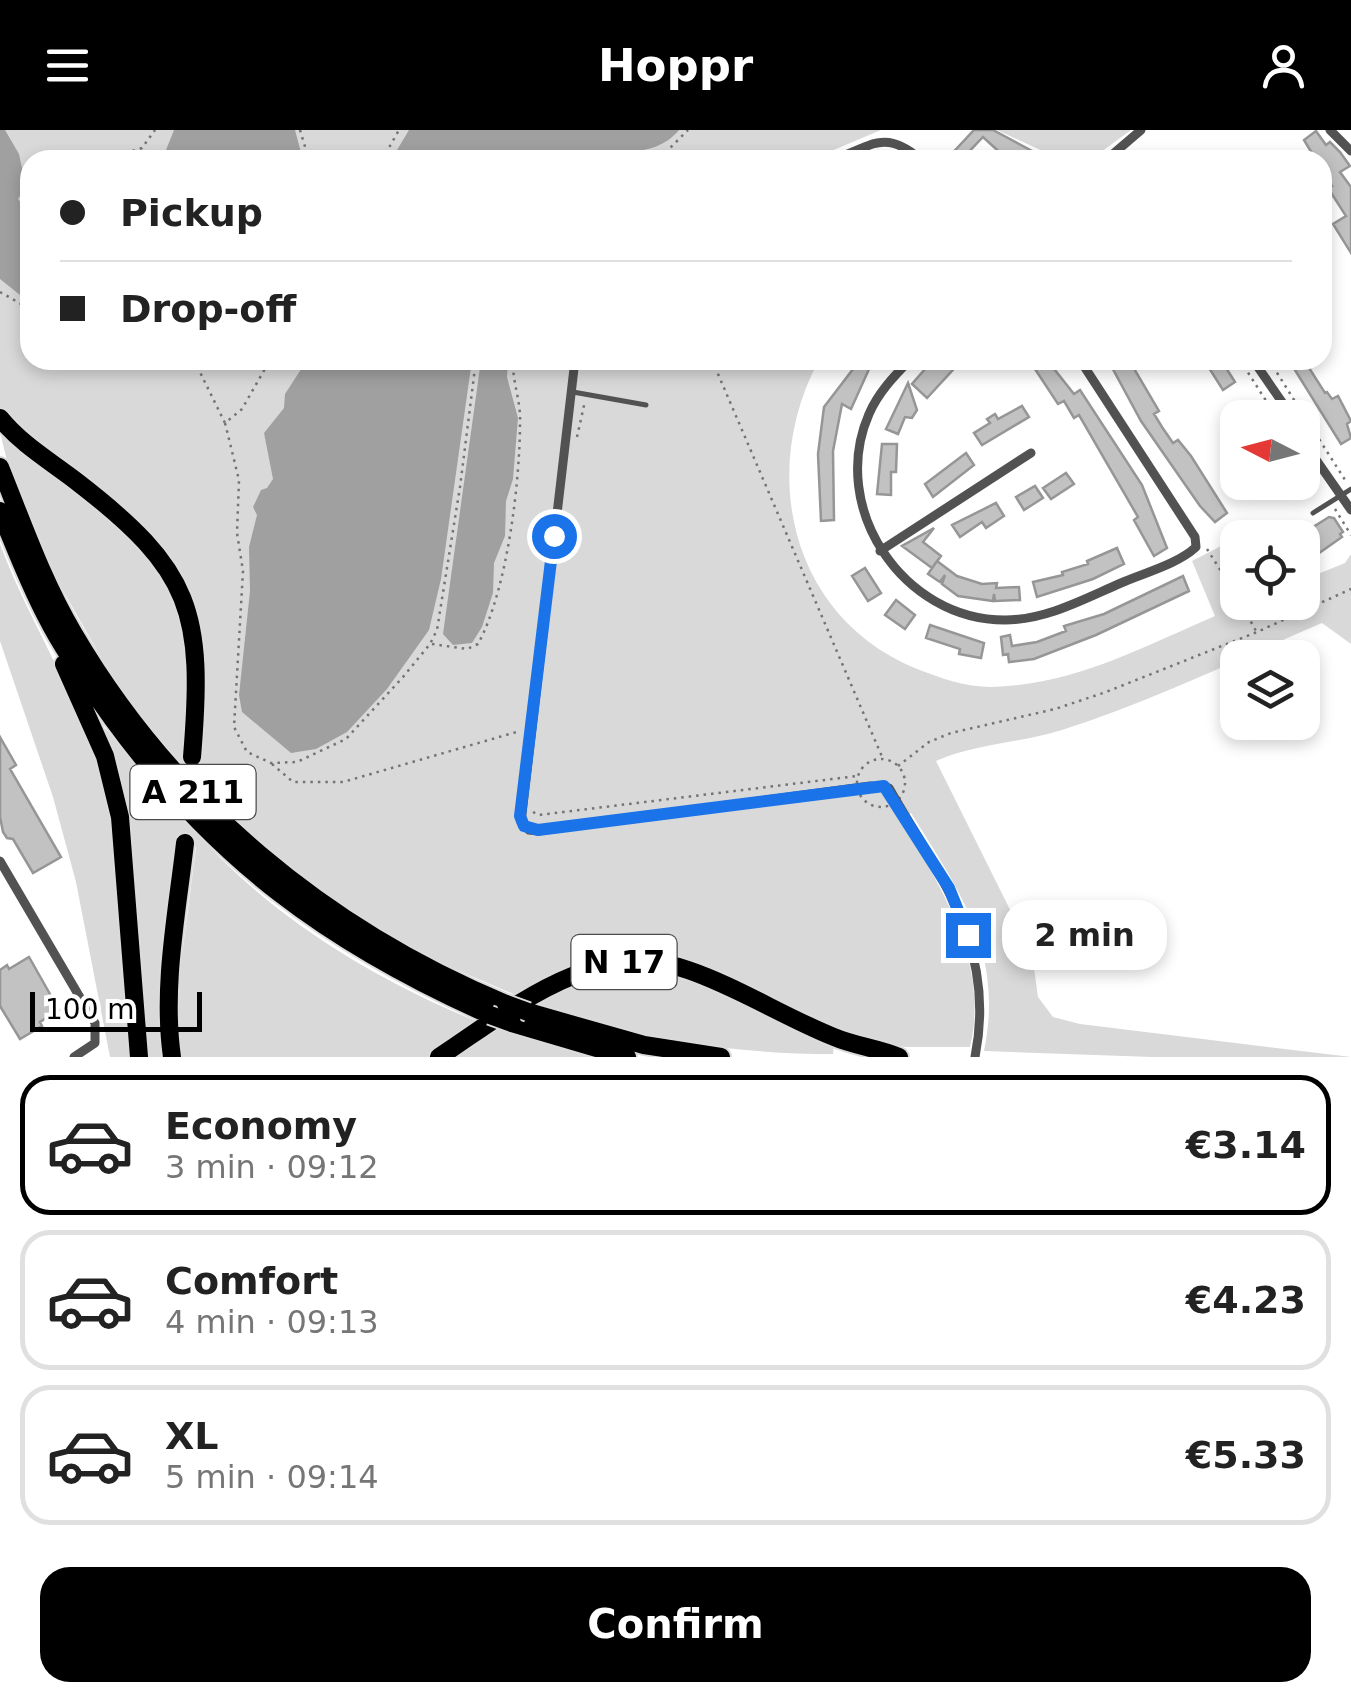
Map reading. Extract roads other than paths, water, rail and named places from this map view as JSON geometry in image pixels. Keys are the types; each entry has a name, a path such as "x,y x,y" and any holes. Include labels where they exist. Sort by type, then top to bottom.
{"highway":[{"path":"0,418 25,444 127,522 148,542 176,582 188,612 197,664 192,757"},
{"name":"A 211","path":"0,468 72,632 142,732 195,794 260,857 320,903 394,951 506,1004 520,1018 627,1057"},
{"name":"A 211","path":"0,512 62,644 130,743 190,815 274,891 368,954 490,1014 721,1057"},
{"path":"62,644 64,662 104,756 120,818 139,1057"},
{"path":"172,1057 168,1018 170,977 185,843"},
{"name":"N 17","path":"440,1057 566,978 616,962 640,961 694,972 834,1037 899,1057"}],"street":[{"path":"1118,149 1141,130"},
{"path":"1330,130 1351,151"},
{"path":"860,150 888,139 909,150"},
{"path":"570,370 521,822 529,830 870,786 889,788 949,888 968,935 982,996 976,1057"},
{"path":"900,370 868,415 859,452 858,483 880,552 900,576 928,598 956,612 1008,620 1064,608 1196,542 1086,370"},
{"path":"1260,370 1281,400"},
{"path":"880,552 1032,452"},
{"path":"1320,465 1351,510"},
{"path":"0,861 95,1023 94,1043 74,1057"}],"lane":[{"path":"570,392 646,405"},
{"path":"1313,512 1351,489"}],"tunnel":[{"path":"185,843 192,757"}]}
